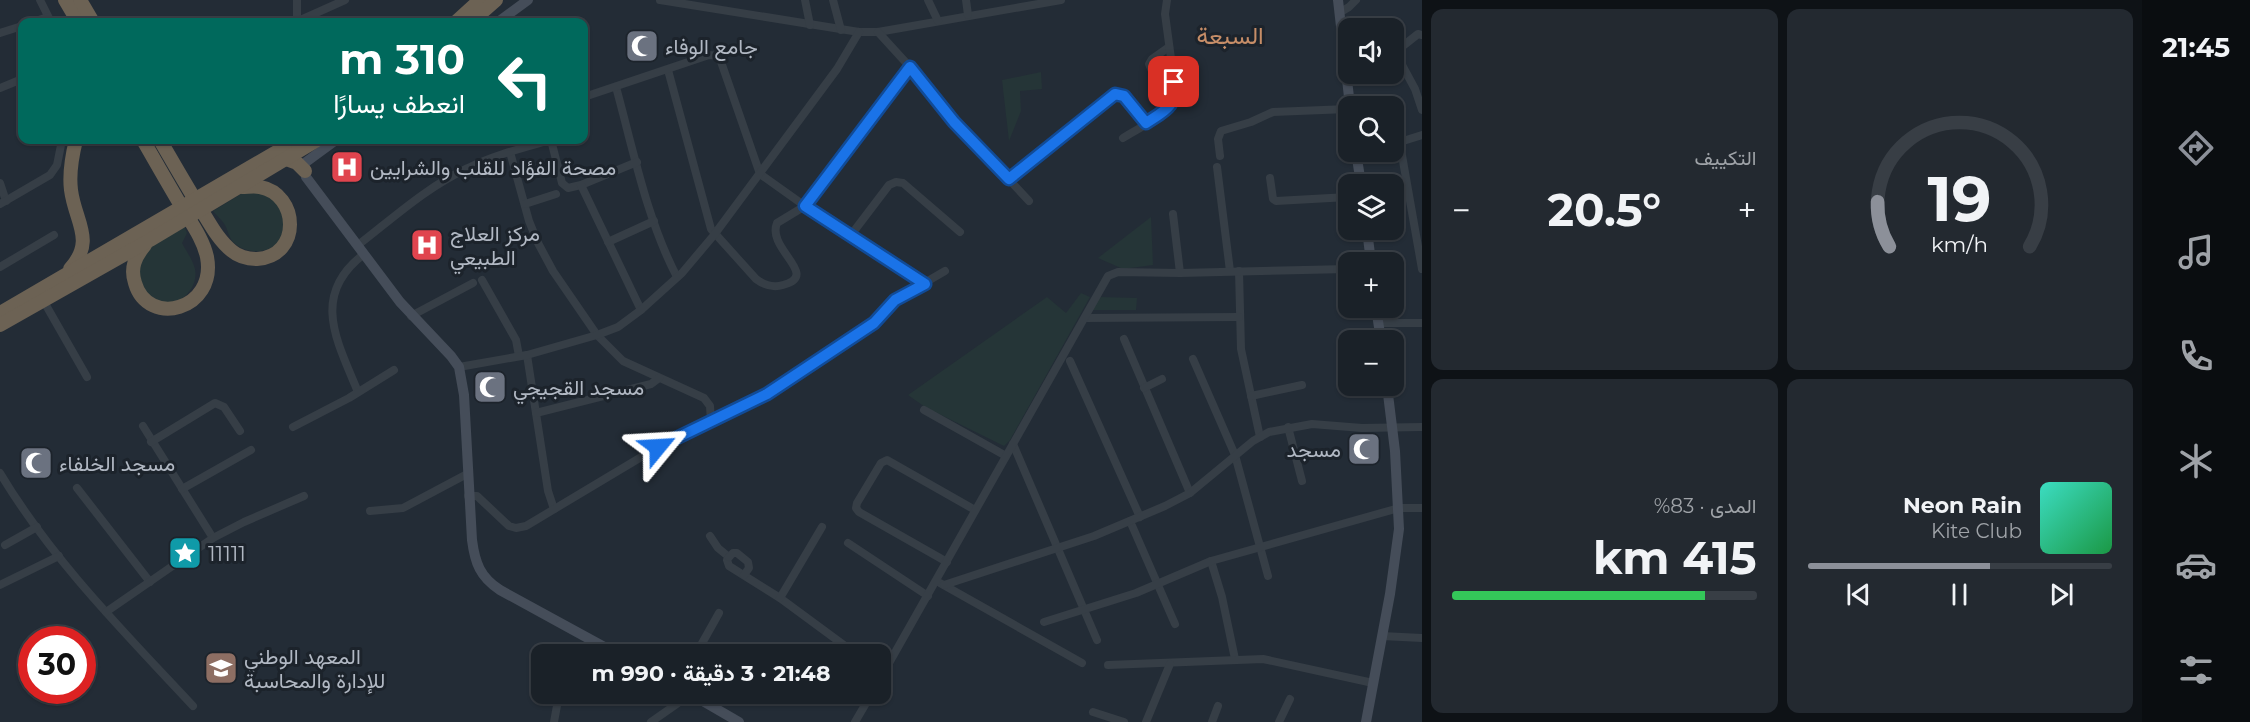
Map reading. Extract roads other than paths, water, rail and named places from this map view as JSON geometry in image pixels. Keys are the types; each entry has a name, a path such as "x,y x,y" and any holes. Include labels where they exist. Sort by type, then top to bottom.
{"highway":[{"path":"64,0 84,14"},
{"path":"460,18 480,0"},
{"path":"476,18 496,0"},
{"path":"62,277 81,254 84,243 71,188 71,169 75,144"},
{"path":"145,144 199,237 206,255 206,283 198,297 181,307 174,308 154,306 144,299 136,288 133,272 135,259 150,240"},
{"path":"162,144 224,243 240,256 250,259 275,254 283,248 289,238 289,215 283,200 260,187 240,187"},
{"path":"0,313 290,144"},
{"path":"0,325 150,240 310,144"},
{"path":"286,159 297,163 304,171"}],"street":[{"path":"40,0 49,18"},
{"path":"296,18 297,0"},
{"path":"305,18 345,0"},
{"path":"503,18 528,0"},
{"path":"660,0 859,32 878,32 1061,0"},
{"path":"805,0 810,25"},
{"path":"833,0 841,30"},
{"path":"928,0 938,21"},
{"path":"966,0 968,15"},
{"path":"1123,138 1167,109 1174,99 1175,88 1165,14 1167,0"},
{"path":"1338,0 1340,18"},
{"path":"1339,14 1356,0"},
{"path":"0,33 18,27"},
{"path":"459,367 523,356 597,335 618,327 641,310 677,277 714,235 845,58 859,32"},
{"path":"878,32 910,67 954,122 1029,201"},
{"path":"1404,46 1421,34"},
{"path":"1161,92 1149,64 1169,46"},
{"path":"588,96 709,55 718,56 760,174 925,284"},
{"path":"668,70 714,235 756,279 768,285 782,286 795,279 797,271 779,245 776,226 780,220 805,206 910,67"},
{"path":"1404,70 1415,89 1422,110"},
{"path":"0,88 18,81"},
{"path":"616,87 654,221 677,277"},
{"path":"1009,179 1115,94 1124,96 1146,123"},
{"path":"1220,156 1218,139 1221,131 1251,122 1273,112 1338,109"},
{"path":"1422,135 1400,144 1422,269"},
{"path":"0,183 3,202 50,175 54,170 61,144"},
{"path":"330,144 310,158 304,166 304,171 317,193 411,316 459,367 464,395 468,496 475,562 485,579 500,590 599,644"},
{"path":"358,392 336,336 333,308 335,292 345,271 361,249 441,183 466,168 537,144"},
{"path":"552,144 564,186 574,188 637,162"},
{"path":"510,152 533,232 543,252 597,335 623,361 707,400 710,406 711,422"},
{"path":"1217,167 1230,271"},
{"path":"1270,178 1273,199 1276,201 1338,198"},
{"path":"851,235 889,185 896,182 903,183 960,231"},
{"path":"581,185 641,310"},
{"path":"525,204 556,194"},
{"path":"1173,214 1180,273"},
{"path":"608,242 654,221"},
{"path":"0,267 54,235"},
{"path":"891,658 928,596 940,583 947,562 975,510 1108,276 1112,273 1338,269"},
{"path":"468,496 477,496 509,526 516,528 526,526 658,447 767,394 874,323 895,300 945,271"},
{"path":"1239,271 1241,349 1260,437"},
{"path":"482,280 523,356 536,413 548,491 554,509"},
{"path":"411,316 473,283"},
{"path":"42,300 87,377"},
{"path":"1085,318 1239,317"},
{"path":"1377,318 1379,330"},
{"path":"1378,322 1422,323"},
{"path":"1124,339 1190,493"},
{"path":"1193,359 1235,455 1268,576"},
{"path":"1070,362 1140,517"},
{"path":"293,427 394,370"},
{"path":"536,413 651,384 659,378"},
{"path":"1144,388 1162,380"},
{"path":"1251,396 1302,385"},
{"path":"1366,722 1383,636 1399,529 1388,396"},
{"path":"152,442 215,403 224,407 240,431"},
{"path":"924,410 1006,456"},
{"path":"940,583 1058,548 1140,517 1190,493 1260,437 1288,427 1312,424 1362,428 1422,427"},
{"path":"143,426 213,538"},
{"path":"1288,427 1302,481"},
{"path":"1013,444 1097,640"},
{"path":"182,489 251,450"},
{"path":"947,562 859,512 856,508 857,503 881,463 887,460 975,510"},
{"path":"370,510 403,508 467,474"},
{"path":"1,478 59,556 106,612 193,706"},
{"path":"77,488 150,582"},
{"path":"106,612 213,538 304,496"},
{"path":"1044,622 1157,584 1211,561 1260,546 1399,508 1422,508"},
{"path":"1130,521 1175,624"},
{"path":"5,545 37,527"},
{"path":"780,598 822,527"},
{"path":"710,536 718,548 729,556"},
{"path":"848,543 928,596"},
{"path":"744,575 749,568 748,562 735,553 729,556 727,560 729,566 780,598 842,644"},
{"path":"0,585 59,556"},
{"path":"1211,561 1235,660"},
{"path":"940,583 1082,663"},
{"path":"701,644 718,613"},
{"path":"1383,636 1422,638"},
{"path":"1108,665 1235,660 1280,662 1373,683"},
{"path":"1146,722 1170,664"},
{"path":"1279,722 1290,699"},
{"path":"554,722 557,704"},
{"path":"651,722 676,704"},
{"path":"705,704 729,720"},
{"path":"855,722 866,704"},
{"path":"1212,722 1218,706"},
{"path":"1092,712 1124,722"}],"place":[{"name":"جامع الوفاء","path":"642,46"},
{"name":"مصحة الفؤاد للقلب والشرايين","path":"347,167"},
{"name":"مركز العلاج الطبيعي","path":"427,245"},
{"name":"مسجد القجيجي","path":"490,387"},
{"name":"مسجد","path":"1364,449"},
{"name":"مسجد الخلفاء","path":"36,463"},
{"name":"11111","path":"185,553"},
{"name":"المعهد الوطني للإدارة والمحاسبة","path":"221,668"}],"district":[{"name":"السبعة","path":"1230,35"}]}
